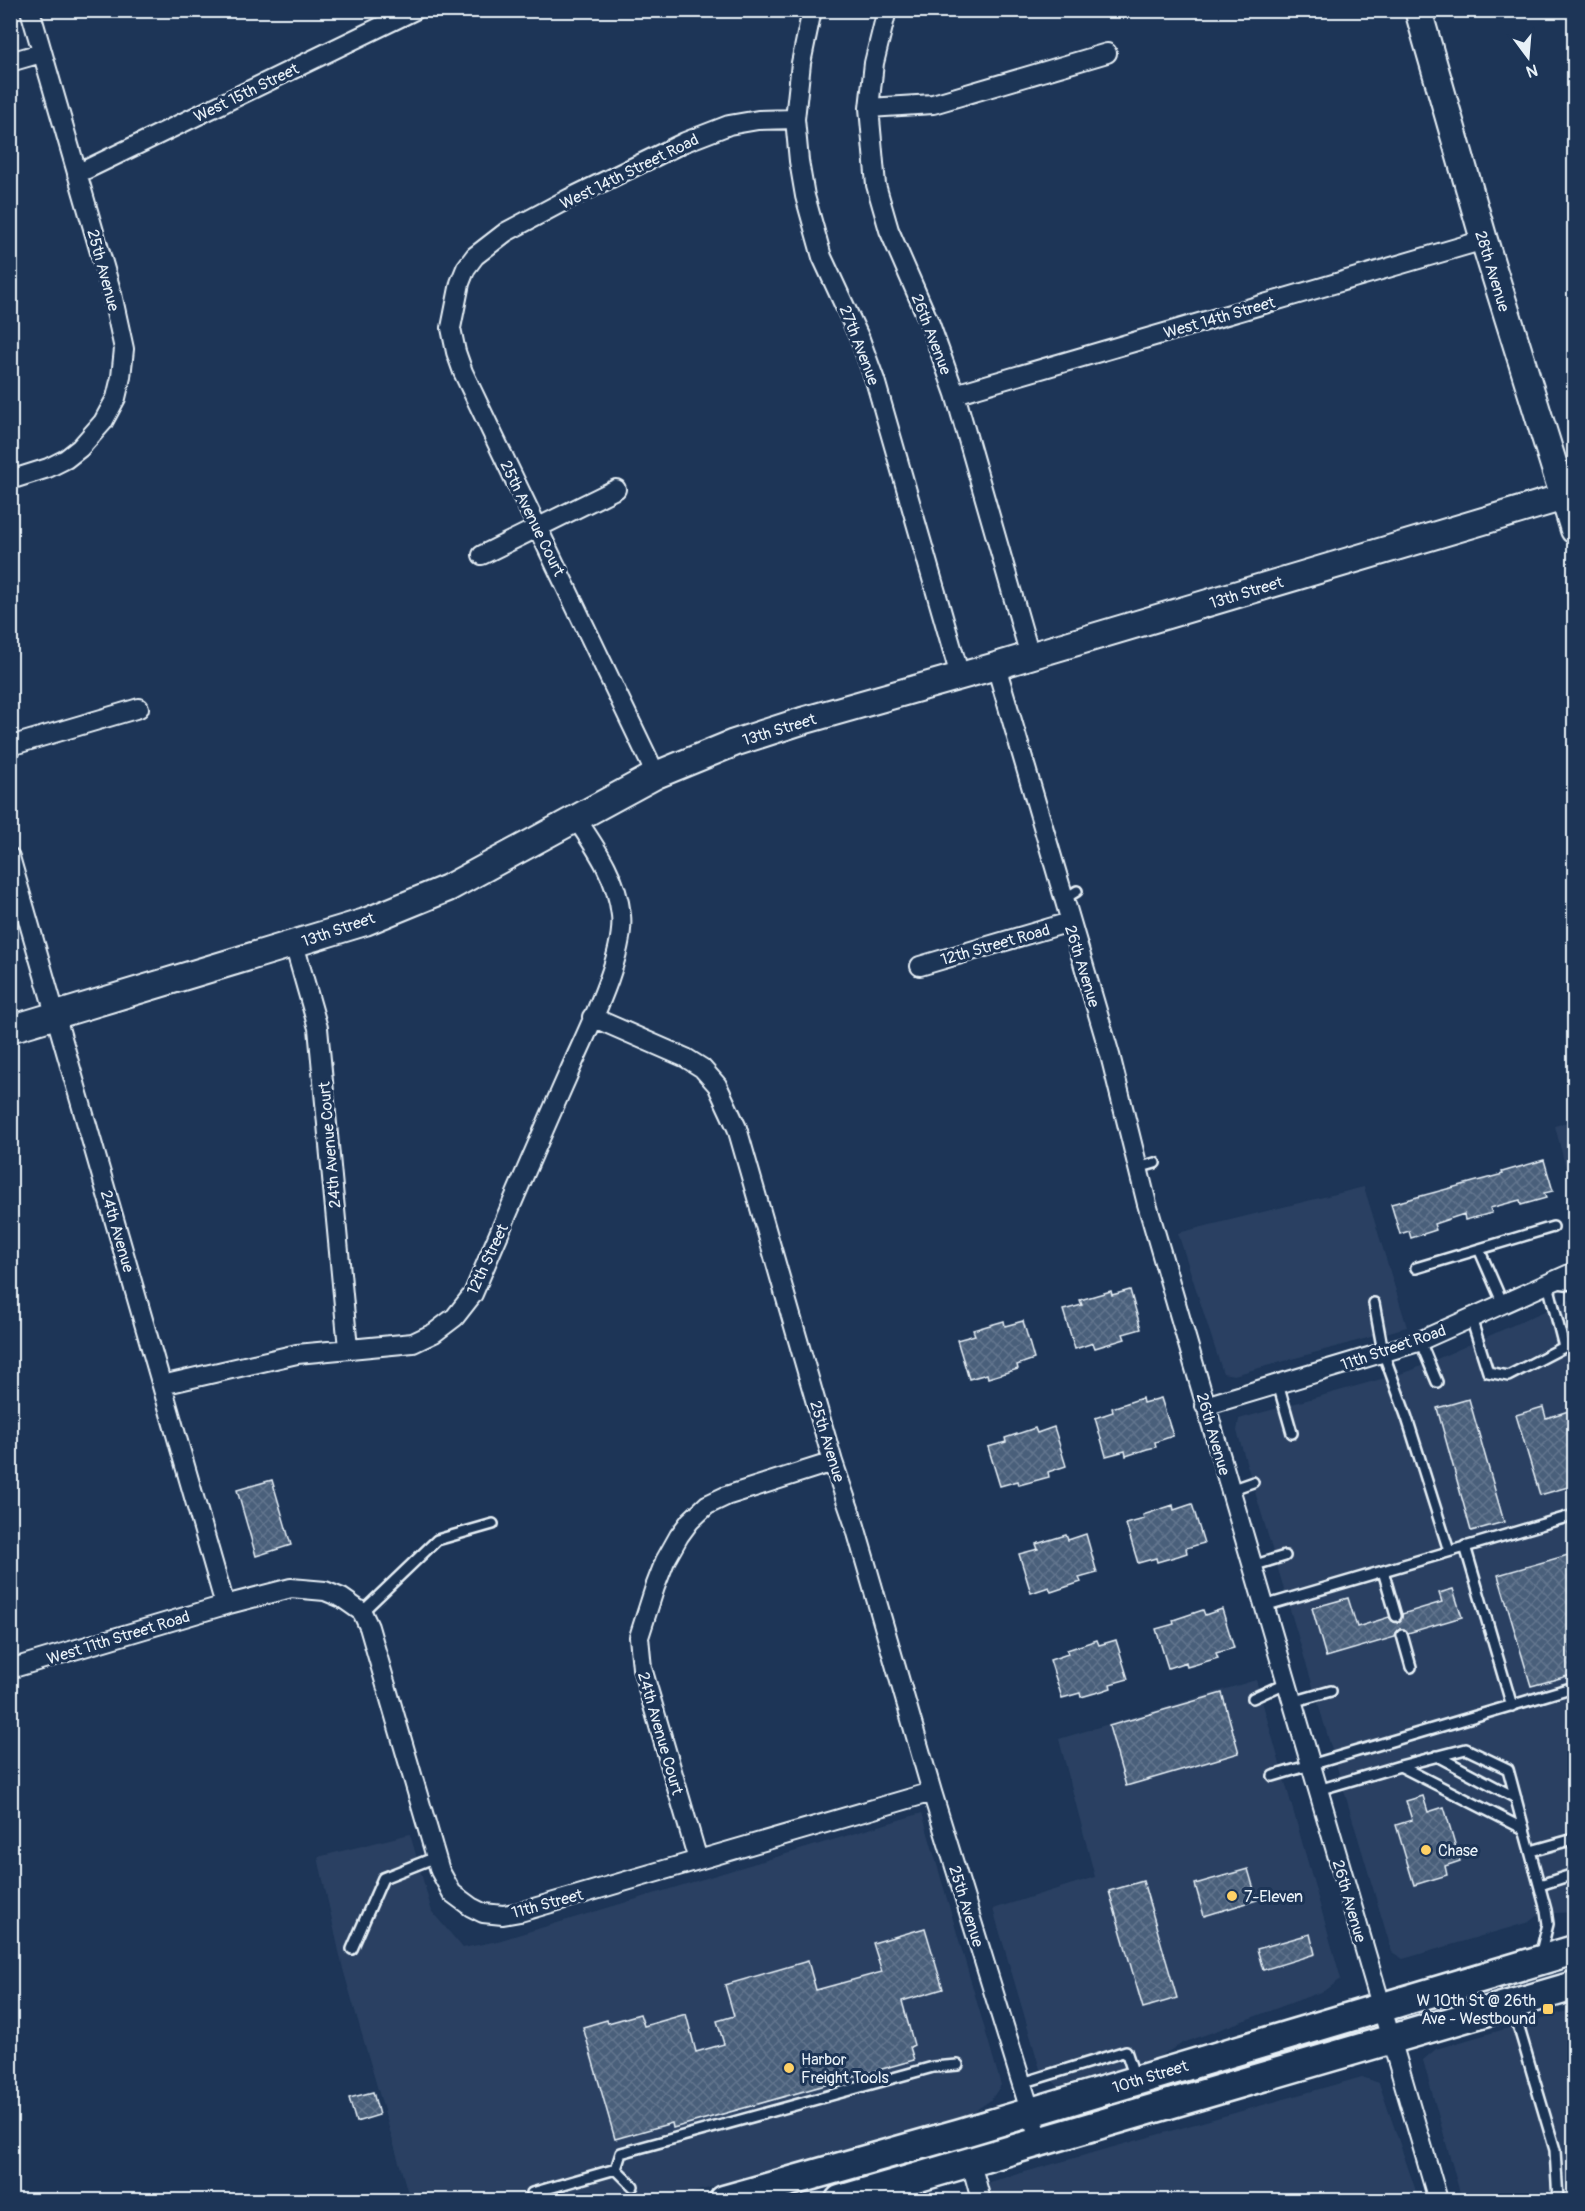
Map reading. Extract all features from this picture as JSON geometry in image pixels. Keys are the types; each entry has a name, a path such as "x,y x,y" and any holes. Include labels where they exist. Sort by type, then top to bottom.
{"main road":[{"name":"10th Street","path":"724,2200 1030,2112 1575,1950"},
{"name":"10th Street","path":"840,2200 1040,2143 1390,2038 1570,1989"}],"street":[{"name":"25th Avenue","path":"10,480 48,468 80,448 103,422 116,398 124,349 112,294 30,10"},
{"name":"West 15th Street","path":"77,174 415,10"},
{"name":"27th Avenue","path":"812,10 801,63 795,119 805,196 822,257 860,339 875,380 960,676"},
{"name":"26th Avenue","path":"887,10 874,63 869,108 876,185 889,231 930,324 955,394 1030,656"},
{"name":"28th Avenue","path":"1418,10 1484,240 1569,496 1575,530"},
{"path":"10,62 41,53"},
{"path":"869,108 933,104 1107,53"},
{"name":"West 14th Street Road","path":"475,256 506,232 685,142 729,125 758,120 795,119"},
{"name":"West 14th Street","path":"955,394 1484,240"},
{"name":"25th Avenue Court","path":"475,256 466,268 454,306 451,328 456,352 463,372 656,775"},
{"path":"482,555 616,489"},
{"name":"13th Street","path":"10,1029 365,922 448,888 656,775 734,743 802,721 996,666 1569,496"},
{"name":"26th Avenue","path":"996,666 1070,895 1070,922 1146,1166 1205,1406 1438,2200"},
{"path":"10,746 139,708"},
{"path":"575,817 601,857 611,878 616,889 621,916 618,954 592,1017"},
{"name":"24th Avenue","path":"10,857 225,1605"},
{"name":"12th Street Road","path":"920,966 1070,922"},
{"name":"24th Avenue Court","path":"294,944 318,1028 348,1348"},
{"name":"25th Avenue","path":"592,1017 686,1058 702,1068 722,1093 737,1128 833,1462 858,1537 932,1792 1040,2143"},
{"name":"12th Street","path":"162,1385 297,1354 413,1343 434,1333 454,1317 473,1294 592,1017"},
{"name":"11th Street Road","path":"1205,1406 1419,1341 1575,1272"},
{"name":"24th Avenue Court","path":"698,1860 642,1668 639,1636 655,1587 665,1561 679,1536 690,1521 707,1505 736,1493 833,1462"},
{"path":"225,1605 291,1588 325,1591 342,1598 362,1612"},
{"name":"West 11th Street Road","path":"10,1669 225,1605"},
{"name":"11th Street","path":"362,1612 373,1638 436,1857 452,1893 483,1912 503,1915 520,1912 932,1792"},
{"path":"971,2163 981,2200"}],"lane":[{"path":"1416,1268 1553,1227"},
{"path":"1479,1249 1503,1304"},
{"path":"1471,1318 1488,1371 1508,1376 1564,1347 1550,1283 1575,1285"},
{"path":"1374,1303 1383,1352 1407,1418 1449,1551"},
{"path":"1419,1341 1437,1382"},
{"path":"1278,1384 1292,1433"},
{"path":"1230,1490 1253,1482"},
{"path":"1264,1606 1575,1515"},
{"path":"362,1612 437,1540 493,1524"},
{"path":"1465,1546 1512,1706"},
{"path":"1252,1566 1285,1556"},
{"path":"1383,1571 1396,1616"},
{"path":"1402,1635 1412,1667"},
{"path":"1253,1698 1286,1683"},
{"path":"1273,1776 1575,1687"},
{"path":"1292,1702 1331,1691"},
{"path":"1318,1790 1466,1749 1508,1769 1540,1885 1548,1924 1538,1961"},
{"path":"1437,1756 1516,1798"},
{"path":"1400,1766 1524,1829"},
{"path":"1531,1851 1575,1839"},
{"path":"352,1949 383,1878 436,1857"},
{"path":"1540,1885 1575,1874"},
{"path":"1512,2004 1555,2150 1558,2200"},
{"path":"1022,2083 1126,2051 1136,2080"},
{"path":"616,2169 621,2153 933,2067 958,2065"},
{"path":"616,2169 633,2186"},
{"path":"532,2193 616,2169"}],"shaded area":[{"path":"1574,1120 1574,1200 1555,1126"},
{"path":"1364,1187 1407,1327 1234,1375 1223,1373 1178,1233"},
{"path":"1574,1298 1574,1912 1539,1914 1529,1922 1403,1959 1392,1952 1237,1431 1239,1419 1410,1371"},
{"path":"1256,1680 1341,1979 1326,1990 1183,2043 1153,2060 1058,2086 1040,2069 993,1909 1095,1877 1059,1739"},
{"path":"922,1813 1001,2085 991,2100 961,2120 664,2200 661,2200 658,2193 631,2200 410,2200 343,1969 318,1857 410,1834 432,1912 463,1948 498,1941"},
{"path":"1574,2009 1574,2200 1462,2200 1423,2060 1436,2049"},
{"path":"1362,2077 1379,2083 1419,2200 992,2200 986,2183"}],"building":[{"path":"1544,1160 1553,1191 1544,1193 1546,1198 1521,1205 1520,1200 1490,1208 1492,1213 1465,1220 1464,1214 1434,1224 1436,1230 1411,1238 1409,1231 1400,1234 1391,1204 1503,1174 1502,1172"},
{"path":"1130,1290 1141,1329 1123,1334 1125,1339 1095,1348 1093,1343 1075,1349 1063,1310 1082,1305 1080,1300 1111,1291 1112,1295"},
{"path":"1004,1321 1005,1326 1023,1321 1034,1359 1017,1365 1018,1369 988,1378 987,1374 969,1379 957,1340 975,1335 973,1330"},
{"path":"1142,1398 1143,1403 1161,1398 1173,1436 1155,1442 1156,1447 1126,1456 1125,1451 1106,1456 1095,1418 1113,1412 1112,1408"},
{"path":"1469,1399 1504,1522 1471,1531 1437,1408"},
{"path":"1543,1407 1546,1418 1575,1409 1575,1485 1540,1495 1516,1415"},
{"path":"1054,1427 1066,1466 1048,1472 1049,1477 1019,1485 1018,1481 1000,1486 988,1447 1006,1442 1005,1438 1035,1428 1037,1433"},
{"path":"272,1480 291,1545 256,1556 237,1490"},
{"path":"1192,1504 1204,1543 1186,1548 1187,1553 1178,1556 1157,1562 1156,1558 1138,1563 1126,1524 1144,1519 1143,1515 1173,1505 1174,1510"},
{"path":"1086,1534 1097,1573 1079,1578 1081,1582 1051,1592 1049,1587 1031,1593 1019,1554 1038,1549 1036,1544 1066,1535 1068,1540"},
{"path":"1575,1553 1575,1674 1531,1686 1498,1575"},
{"path":"1453,1589 1462,1617 1408,1633 1400,1629 1395,1637 1326,1657 1312,1608 1348,1598 1357,1627 1389,1617 1397,1623 1401,1620 1402,1614 1442,1602 1439,1593"},
{"path":"1222,1609 1234,1648 1216,1653 1218,1658 1187,1667 1186,1662 1168,1668 1156,1629 1174,1624 1173,1620 1203,1610 1205,1615"},
{"path":"1097,1640 1099,1645 1116,1640 1128,1679 1110,1684 1111,1688 1102,1691 1081,1697 1080,1693 1062,1698 1050,1660 1068,1654 1067,1650"},
{"path":"1222,1693 1239,1753 1126,1786 1109,1726"},
{"path":"1423,1796 1428,1812 1444,1807 1460,1861 1445,1866 1447,1875 1414,1885 1396,1825 1412,1820 1406,1801"},
{"path":"1248,1869 1257,1900 1204,1916 1195,1884"},
{"path":"1143,1881 1177,1998 1143,2008 1109,1891"},
{"path":"925,1928 943,1989 902,2001 914,2045 910,2047 914,2060 673,2128 672,2123 615,2139 583,2027 640,2014 644,2026 686,2014 696,2052 724,2044 717,2021 734,2016 725,1985 808,1961 816,1990 882,1972 873,1943"},
{"path":"1310,1934 1315,1954 1263,1970 1257,1949"},
{"path":"373,2092 379,2115 356,2122 349,2098"}],"place":[{"name":"Chase","path":"1426,1850"},
{"name":"7-Eleven","path":"1232,1896"},
{"name":"W 10th St @ 26th Ave - Westbound","path":"1548,2009"},
{"name":"Harbor Freight Tools","path":"789,2068"}]}
